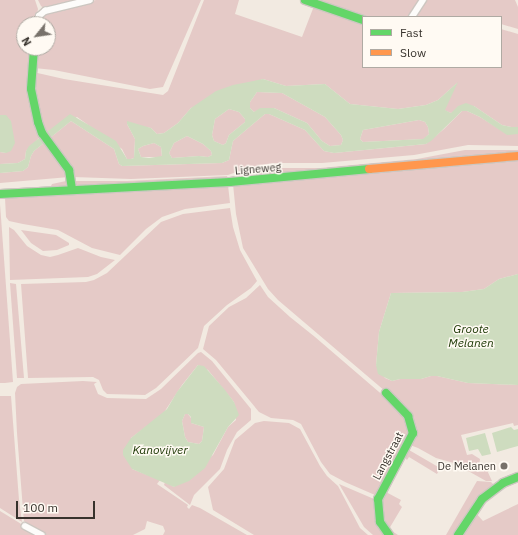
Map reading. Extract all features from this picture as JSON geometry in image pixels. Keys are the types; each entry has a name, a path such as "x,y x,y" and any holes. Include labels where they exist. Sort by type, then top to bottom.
{"street":[{"path":"39,16 45,10 90,0"},
{"path":"305,0 362,20"},
{"path":"413,16 423,0"},
{"path":"33,56 31,90 42,133 69,170 72,190"},
{"name":"Ligneweg","path":"0,194 230,182 518,156"},
{"name":"Langstraat","path":"386,393 408,416 413,433 378,499 380,522 384,530 389,535"},
{"path":"458,535 482,499 503,483 518,477"},
{"path":"25,526 42,535"}],"shaded area":[{"path":"0,0 35,0 38,9 37,16 16,16 16,56 31,56 30,63 41,136 26,151 25,159 18,163 0,164 0,152 6,153 6,115 0,115"},
{"path":"38,0 83,0 45,9 41,6"},
{"path":"96,0 201,0 163,87 150,89 54,70 34,68 35,56 56,56 56,16 42,16 47,12"},
{"path":"204,0 239,0 235,14 302,37 314,6 362,23 362,68 502,68 502,29 518,34 518,127 502,125 474,106 451,113 444,110 457,83 438,100 426,105 398,109 350,104 325,84 286,86 263,79 191,108 178,123 164,133 157,134 151,128 127,124 135,139 134,158 131,159 127,159 122,149 77,117 46,133 35,104 33,72 64,79 163,95 168,91"},
{"path":"310,0 420,0 410,16 360,16"},
{"path":"425,0 515,0 518,7 518,29 502,24 502,16 416,16"},
{"path":"257,92 282,93 325,117 341,135 343,140 341,145 330,146 322,141 307,123 274,108 254,112 250,108 250,102"},
{"path":"229,109 239,112 245,119 245,122 229,135 226,143 223,145 214,141 212,135 215,119"},
{"path":"462,111 467,111 480,117 507,134 518,134 518,146 468,145 414,155 322,163 273,163 248,168 228,175 131,179 73,177 50,138 71,121 114,149 119,164 122,166 222,163 229,160 233,141 265,114 269,114 305,130 324,151 334,153 426,144"},
{"path":"419,120 425,122 428,127 429,134 424,139 363,142 360,139 363,130"},
{"path":"187,136 203,144 211,151 212,155 208,157 199,156 172,158 169,153 174,143"},
{"path":"45,142 55,153 69,177 0,183 0,173 23,171 28,167 34,151"},
{"path":"154,143 161,147 162,157 141,157 138,149"},
{"path":"465,150 518,150 518,154 231,179 230,177 265,168 320,168 417,159"},
{"path":"518,160 518,274 499,279 484,289 462,292 391,293 379,332 376,365 385,378 392,381 400,379 421,379 437,376 468,383 518,385 518,425 514,426 513,423 461,435 467,455 472,454 480,459 479,466 486,468 492,481 486,481 454,463 436,458 410,445 415,429 392,397 278,300 268,289 243,248 236,214 233,184 269,183"},
{"path":"227,176 228,179 50,188 52,184 66,181 127,181"},
{"path":"228,185 230,203 185,209 162,217 146,229 120,255 92,248 58,230 9,221 6,217 5,198"},
{"path":"0,204 13,382 5,383 0,383"},
{"path":"230,208 233,227 240,250 257,281 251,288 227,305 204,326 198,348 156,388 145,395 107,394 103,390 99,380 93,377 28,378 21,284 86,282 94,280 107,273 161,222 183,214"},
{"path":"9,227 14,230 27,246 41,255 50,257 78,248 101,257 115,260 97,274 88,277 10,280"},
{"path":"21,230 56,235 69,243 69,245 57,250 43,251 31,243"},
{"path":"10,283 16,284 24,378 17,378"},
{"path":"260,285 268,297 290,317 400,410 409,425 409,434 375,495 330,474 321,462 301,424 293,420 271,418 259,412 216,360 203,349 209,326 229,307 246,298"},
{"path":"201,352 212,361 251,409 251,420 237,432 227,450 220,469 194,495 190,505 164,485 165,482 174,487 213,455 228,427 236,420 234,402 208,370 198,365 182,385 163,414 131,438 132,469 160,480 157,484 188,505 187,507 189,509 192,505 200,508 247,535 163,535 165,531 163,526 147,521 145,529 133,535 45,535 24,521 17,433 15,393 17,387 21,384 83,381 97,382 94,384 98,394 107,398 146,399 161,389 198,353"},
{"path":"0,396 11,396 22,522 0,508"},
{"path":"185,414 188,414 191,418 191,423 204,427 202,441 199,444 188,442 185,437 182,421"},
{"path":"264,421 289,423 300,429 320,466 327,476 338,486 360,528 368,535 254,535 213,510 208,487 224,469 235,440 255,423"},
{"path":"409,450 440,468 437,474 409,457 407,460 405,457"},
{"path":"477,481 491,482 494,485 455,535 446,535"},
{"path":"339,484 374,499 388,535 373,535 364,527"},
{"path":"384,491 401,500 399,504 402,507 389,529 398,535 395,535 385,528 380,504"},
{"path":"518,504 518,535 460,535 475,512 483,521"},
{"path":"0,511 18,522 38,535 0,535"}],"water":[{"path":"263,79 286,86 325,84 350,104 398,109 426,105 438,100 458,82 445,110 451,113 458,106 466,103 474,106 502,125 518,127 518,134 507,135 480,117 467,111 462,111 426,144 334,153 324,151 305,130 269,114 265,114 233,141 229,160 222,163 122,166 119,164 114,149 71,121 34,151 28,167 23,171 0,173 0,164 18,163 25,159 26,151 29,146 70,114 116,141 127,159 134,158 135,139 127,124 127,121 151,128 157,134 164,133 178,123 191,108 216,91 233,85","holes":["257,92 282,93 325,117 341,135 343,140 341,145 330,146 322,141 307,123 274,108 260,108 254,112 250,108 250,102","229,109 239,112 245,119 245,122 229,135 226,143 223,145 214,141 212,135 215,119","419,120 425,122 428,127 429,134 423,139 363,142 360,139 363,130","187,136 203,144 211,151 212,155 208,157 199,156 172,158 169,153 174,143","154,143 161,147 162,156 149,158 141,157 138,149"]},
{"path":"0,115 6,115 11,121 15,143 11,151 6,153 0,152"},
{"name":"Groote Melanen","path":"518,274 518,385 468,383 437,376 421,379 400,379 392,381 378,374 376,365 379,332 391,293 462,292 484,289 499,279"},
{"name":"Kanovijver","path":"198,365 204,366 234,402 239,415 228,427 205,468 189,481 174,487 132,469 123,455 123,450 131,438 167,409 177,392","holes":["185,414 188,414 191,417 191,423 204,427 202,441 199,444 188,442 185,437 182,421"]},
{"path":"511,427 514,430 518,429 518,446 497,452 492,433"},
{"path":"485,433 491,454 482,456 478,449 469,451 466,438"}],"traffic: fast":[{"path":"305,0 362,20"},
{"path":"33,56 31,89 38,122 42,133 69,170 72,190"},
{"path":"0,194 230,182 369,169"},
{"path":"386,393 408,416 413,433 378,499 380,522 389,535"},
{"path":"458,535 482,499 503,483 518,477"}],"traffic: slow":[{"path":"369,169 518,156"}],"place":[{"name":"De Melanen","path":"504,466"}]}
